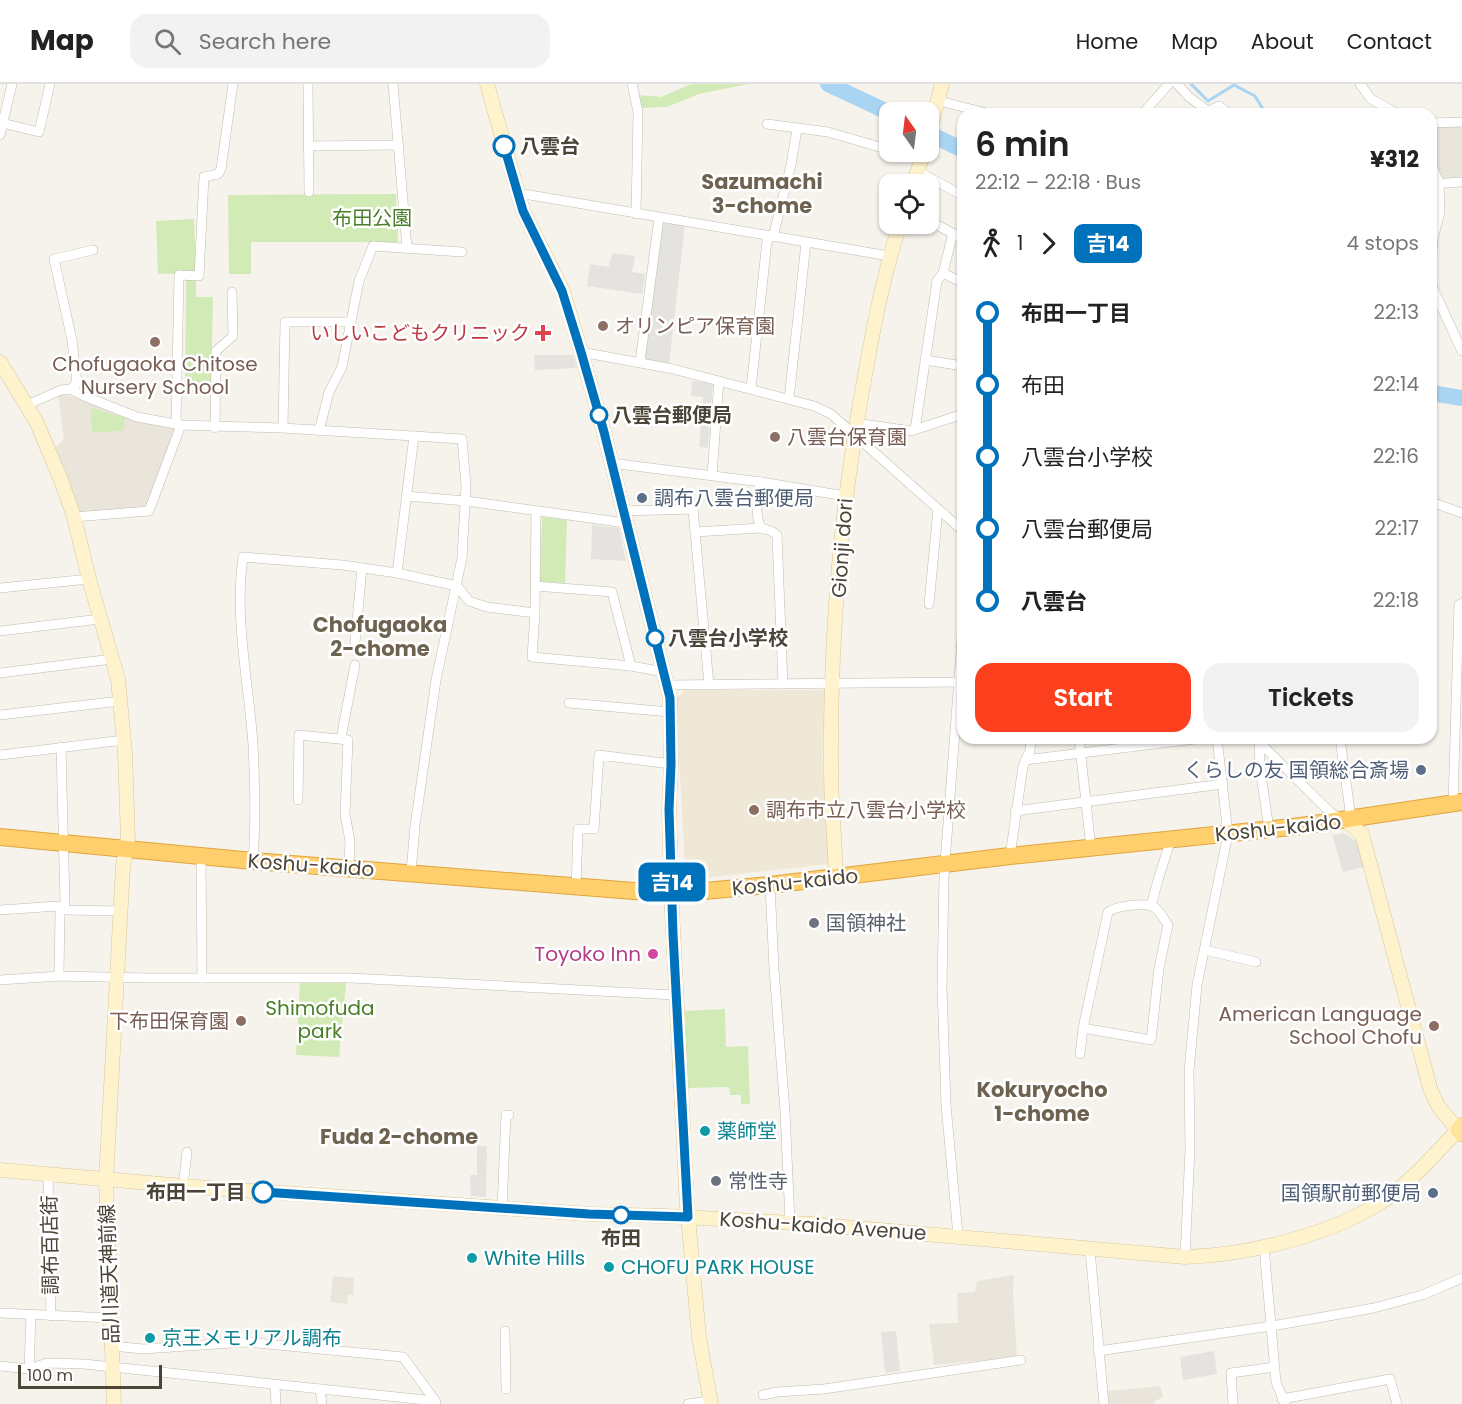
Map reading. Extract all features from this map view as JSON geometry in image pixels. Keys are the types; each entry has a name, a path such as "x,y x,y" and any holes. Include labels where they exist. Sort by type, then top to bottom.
{"highway":[{"name":"Koshu-kaido","path":"0,837 253,861 672,894 1228,834 1338,817 1378,815 1458,803"}],"main road":[{"path":"487,84 523,211 562,291 581,352 666,679 670,712 669,810 675,995 680,1045 688,1217 699,1336 710,1402"},
{"path":"938,102 942,84"},
{"name":"Gionji dori","path":"836,878 831,770 832,683 845,496 875,318 897,234"},
{"name":"品川道天神前線","path":"0,362 36,421 57,470 74,517 118,679 124,740 128,839 125,849 120,911 106,1180 114,1404"},
{"path":"1338,817 1362,834 1430,1088 1438,1106 1461,1130"},
{"name":"Koshu-kaido Avenue","path":"0,1170 183,1186 589,1214 789,1222 1185,1257 1227,1254 1263,1247 1293,1239 1350,1218 1382,1202 1461,1130"}],"street":[{"path":"0,135 12,84"},
{"path":"2,123 39,132 50,84"},
{"path":"74,517 149,511 179,425 179,275 199,276 204,177 218,174 221,168 233,84"},
{"path":"308,84 309,192"},
{"path":"393,84 407,248"},
{"path":"632,84 638,112 636,214"},
{"path":"1147,108 1169,84"},
{"path":"1177,84 1203,108"},
{"path":"1360,84 1371,99 1387,108"},
{"path":"939,107 957,110"},
{"path":"1437,123 1462,122"},
{"path":"766,124 828,132 879,147"},
{"path":"751,389 767,241 774,233 791,165 797,129"},
{"path":"308,146 399,145"},
{"path":"923,162 957,191"},
{"path":"1437,183 1462,182"},
{"path":"518,193 890,256"},
{"path":"1437,195 1440,212 1437,222"},
{"path":"640,362 659,218"},
{"path":"939,226 957,235"},
{"path":"915,430 937,281 943,273 953,233"},
{"path":"789,399 806,243"},
{"path":"319,431 329,392 342,367 360,281 373,246 462,252"},
{"path":"71,389 77,383 72,340 54,259 93,250"},
{"path":"943,273 957,280"},
{"path":"215,428 216,351 233,336 232,292"},
{"path":"1437,297 1462,351"},
{"path":"283,428 285,322 351,322"},
{"path":"581,352 640,362 814,406 855,429 957,526"},
{"path":"925,360 957,365"},
{"path":"712,475 719,381"},
{"path":"27,405 62,390 71,389 137,417 179,425 215,428 283,428 462,439 466,501 462,558 436,680 415,826 411,872"},
{"path":"855,429 915,430 957,416"},
{"path":"397,573 414,436"},
{"path":"611,463 712,475 845,496"},
{"path":"761,482 758,490 758,522 761,528"},
{"path":"406,496 466,501 536,511 625,517 693,509 709,685"},
{"path":"1437,504 1462,513"},
{"path":"929,604 938,509"},
{"path":"536,511 532,657 631,666 666,679 709,685 957,682"},
{"path":"695,532 761,528 777,535 783,684"},
{"path":"253,861 255,797 253,744 242,660 243,557 397,573 457,586 469,601 487,607 535,613"},
{"path":"355,642 362,568"},
{"path":"0,588 89,579"},
{"path":"535,586 612,592 631,666"},
{"path":"1458,803 1459,605 1462,603"},
{"path":"0,631 100,619"},
{"path":"0,673 112,659"},
{"path":"341,738 355,665"},
{"path":"0,715 120,701"},
{"path":"569,703 670,712"},
{"path":"957,730 946,863 942,987 944,1066 958,1236"},
{"path":"298,800 299,735 348,740 345,814 350,841 349,867"},
{"path":"0,755 124,740"},
{"path":"1010,856 1015,811 1031,744"},
{"path":"1080,744 1091,848"},
{"path":"1025,760 1157,744"},
{"path":"1185,1257 1190,1149 1189,1071 1197,985 1224,844 1228,834 1218,744"},
{"path":"1258,744 1269,829"},
{"path":"1263,744 1338,817"},
{"path":"1338,817 1340,744"},
{"path":"59,976 58,941 62,908 65,904 61,747"},
{"path":"576,888 578,829 594,829 599,755 671,764"},
{"path":"1015,811 1223,784"},
{"path":"1151,906 1171,839"},
{"path":"201,856 202,978"},
{"path":"770,885 785,1112 789,1222"},
{"path":"0,910 58,906 65,910 120,911"},
{"path":"1080,1054 1083,1028 1108,912 1114,907 1151,906 1159,911 1168,925 1159,968 1151,1040 1083,1028"},
{"path":"1205,950 1256,962"},
{"path":"0,980 59,976 351,978 675,995"},
{"path":"502,1208 508,1137 506,1115 509,1115"},
{"path":"183,1186 187,1152"},
{"name":"調布百店街","path":"48,1175 51,1316"},
{"path":"1263,1247 1276,1382 1283,1402 1390,1379 1397,1404"},
{"path":"1090,1250 1104,1404"},
{"path":"1098,1352 1374,1308 1422,1295 1462,1278"},
{"path":"0,1313 111,1318"},
{"path":"29,1369 31,1314"},
{"path":"505,1331 506,1389"},
{"path":"112,1346 143,1349 247,1342 403,1357 436,1402"},
{"path":"763,1395 824,1389 1022,1360"},
{"path":"0,1366 29,1369 47,1363 113,1367 436,1402"},
{"path":"1233,1404 1231,1373 1275,1367"},
{"path":"275,1385 276,1404"},
{"path":"320,1389 322,1404"},
{"path":"688,1404 710,1402"}],"shaded area":[{"path":"1462,125 1462,178 1440,178 1437,171 1437,127"},
{"path":"659,221 685,224 669,364 643,362"},
{"path":"612,253 635,256 632,272 645,274 642,294 587,286 590,264 609,267"},
{"path":"534,355 573,355 577,368 535,370"},
{"path":"692,381 713,383 708,448 699,447 703,397 691,396"},
{"path":"58,395 68,395 131,418 176,428 147,509 76,513 53,450 64,439"},
{"path":"592,525 619,528 626,561 591,559"},
{"name":"調布市立八雲台小学校","path":"685,690 826,690 822,756 829,864 694,879 685,869 676,699"},
{"path":"1344,833 1359,843 1364,867 1343,872 1332,835"},
{"path":"477,1146 487,1146 486,1197 471,1196 470,1175 477,1175"},
{"path":"1014,1275 1017,1357 934,1365 929,1324 958,1323 957,1293 975,1292 977,1281"},
{"path":"333,1276 354,1278 353,1295 348,1295 347,1304 330,1302"},
{"path":"896,1331 900,1371 885,1373 881,1332"},
{"path":"1214,1351 1217,1374 1183,1380 1180,1357"},
{"path":"1160,1386 1163,1397 1155,1401 1155,1404 1108,1404 1108,1391"}],"green space":[{"path":"697,84 748,84 699,94 667,107 641,108 639,95 661,97"},
{"name":"布田公園","path":"396,194 398,242 251,242 251,274 229,274 228,195"},
{"path":"194,219 196,273 158,274 156,221"},
{"path":"186,279 196,279 196,297 213,297 211,385 185,385"},
{"path":"91,408 125,418 123,431 92,432"},
{"path":"542,517 567,520 565,583 540,582"},
{"name":"Shimofuda park","path":"300,982 346,983 339,1057 296,1055"},
{"path":"725,1009 726,1047 748,1046 750,1104 741,1104 741,1095 730,1095 729,1087 687,1088 685,1011"}],"waterway":[{"path":"828,84 879,108"},
{"path":"1191,84 1208,101 1234,85 1255,96 1262,108"},
{"path":"939,138 957,147"},
{"path":"1437,394 1462,398"}],"bus line":[{"name":"吉14","path":"263,1192 589,1214 688,1217 680,1045 675,995 669,810 670,698 604,432 581,352 562,291 523,211 504,146"}],"place":[{"name":"八雲台","path":"504,146"},
{"name":"オリンピア保育園","path":"603,326"},
{"name":"いしいこどもクリニック","path":"543,333"},
{"name":"Chofugaoka Chitose Nursery School","path":"155,342"},
{"name":"八雲台郵便局","path":"599,415"},
{"name":"八雲台保育園","path":"775,437"},
{"name":"調布八雲台郵便局","path":"642,498"},
{"name":"八雲台小学校","path":"655,638"},
{"name":"くらしの友 国領総合斎場","path":"1421,770"},
{"name":"調布市立八雲台小学校","path":"754,810"},
{"name":"国領神社","path":"814,923"},
{"name":"Toyoko Inn","path":"653,954"},
{"name":"下布田保育園","path":"241,1021"},
{"name":"American Language School Chofu","path":"1434,1026"},
{"name":"薬師堂","path":"705,1131"},
{"name":"常性寺","path":"716,1181"},
{"name":"布田一丁目","path":"263,1192"},
{"name":"国領駅前郵便局","path":"1433,1193"},
{"name":"布田","path":"621,1215"},
{"name":"White Hills","path":"472,1258"},
{"name":"CHOFU PARK HOUSE","path":"609,1267"},
{"name":"京王メモリアル調布","path":"150,1338"}],"district":[{"name":"Sazumachi 3-chome","path":"762,194"},
{"name":"Chofugaoka 2-chome","path":"380,637"},
{"name":"Kokuryocho 1-chome","path":"1042,1102"},
{"name":"Fuda 2-chome","path":"399,1137"}]}
